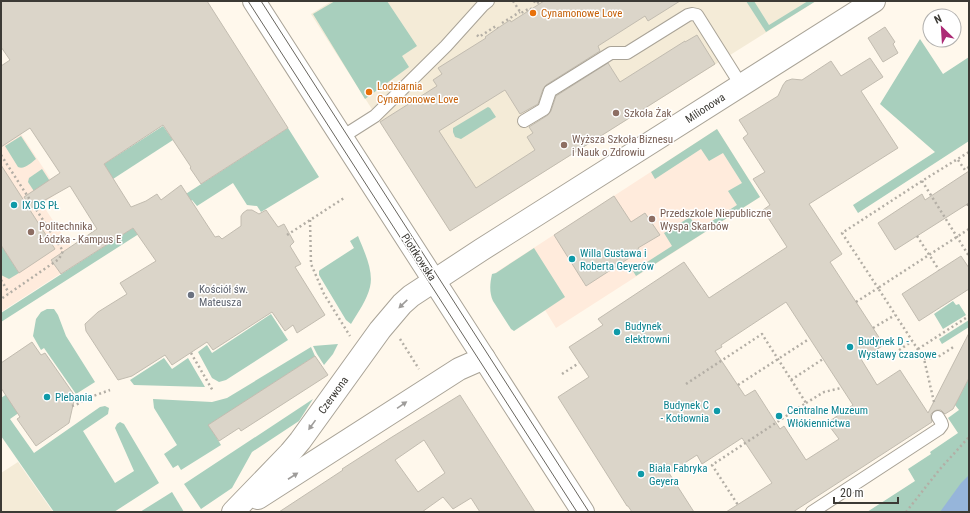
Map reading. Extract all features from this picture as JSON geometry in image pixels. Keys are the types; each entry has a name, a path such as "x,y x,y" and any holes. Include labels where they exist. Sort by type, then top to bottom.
{"street":[{"name":"Piotrkowska","path":"254,1 583,512"},
{"name":"Milionowa","path":"434,281 874,1"},
{"name":"Czerwona","path":"233,512 300,441 377,333 393,314 411,296 434,281"},
{"path":"237,512 459,369 484,358"}],"lane":[{"path":"342,137 375,116 446,46 488,1"},
{"path":"524,121 544,109 550,91 611,53 627,53 688,15 697,15 741,85"},
{"path":"812,512 939,429 942,425 938,417"}],"path":[{"path":"513,1 520,12"},
{"path":"534,1 536,4 540,1"},
{"path":"502,23 520,12 521,14 530,8 531,9"},
{"path":"482,35 496,26 498,28"},
{"path":"938,417 924,359 842,233 969,152"},
{"path":"1,155 63,251 59,259 1,299"},
{"path":"958,160 965,170 969,167"},
{"path":"922,181 969,256"},
{"path":"287,235 344,198"},
{"path":"310,220 311,264 324,294 351,338"},
{"path":"856,302 969,229"},
{"path":"917,236 939,270"},
{"path":"1,280 10,293"},
{"path":"873,328 895,314"},
{"path":"918,349 969,316"},
{"path":"686,384 762,334 806,403"},
{"path":"397,335 419,368"},
{"path":"738,385 809,339"},
{"path":"891,356 912,341"},
{"path":"924,359 938,357 955,346"},
{"path":"191,352 213,391"},
{"path":"791,380 823,359"},
{"path":"562,374 579,363"},
{"path":"738,505 712,465 824,392 841,388"},
{"path":"72,406 85,399 110,390"},
{"path":"906,512 940,469 969,437"}],"shaded area":[{"path":"332,1 816,1 450,231 311,14"},
{"name":"Przedszkole Niepubliczne Wyspa Skarbów","path":"717,129 760,197 556,328 545,310 528,321 495,273"},
{"name":"Politechnika Łódzka - Kampus E","path":"21,134 59,192 42,204 80,261 1,312 1,147"},
{"path":"18,462 53,512 1,512 1,473"}],"green space":[{"path":"335,1 387,1 417,46 402,56 409,67 365,99 313,14"},
{"path":"746,1 754,1 769,25 808,1 816,1 766,32"},
{"path":"920,39 922,42 922,48 926,48 943,74 969,57 969,141 858,213 853,205 935,152 880,104"},
{"path":"488,107 496,117 461,139 455,137 453,128"},
{"path":"163,126 173,140 113,179 104,164"},
{"path":"288,128 319,177 261,212 257,206 247,205 233,183 197,206 192,200 1,322 1,313"},
{"path":"717,129 760,197 636,276 633,271 672,246 664,233 690,217 698,230 737,205 728,191 742,183 723,153 709,161 701,149 655,179 651,172"},
{"path":"21,136 36,159 23,168 18,167 5,146"},
{"path":"42,169 57,192 41,202 28,182 29,178"},
{"path":"358,236 368,261 371,281 367,297 351,324 346,320 319,275 319,271 354,248 350,241"},
{"path":"1,245 19,273 9,279 1,275"},
{"path":"534,248 565,297 514,331 511,329 493,301 490,288 492,274 496,273"},
{"path":"953,301 956,305 959,304 966,315 943,329 934,314"},
{"path":"47,309 54,309 58,315 66,336 95,382 76,394 44,348 41,350 33,336 36,319 41,312"},
{"path":"271,314 288,340 226,380 219,382 212,378 198,352 207,345 212,353"},
{"path":"969,320 969,327 942,344 939,339"},
{"path":"338,344 333,354 324,365 313,346"},
{"path":"311,347 315,356 209,425 221,445 181,470 178,465 173,468 164,454 177,445 154,408 153,399 212,402 227,398"},
{"path":"164,358 172,369 188,358 205,387 134,385 130,380"},
{"path":"969,378 969,512 867,512 915,481 908,469 931,454 930,452 958,433 948,418 959,410 955,405"},
{"path":"17,387 30,405 10,419 34,453 100,407 105,406 109,408 108,414 83,431 115,483 134,471 115,428 120,422 124,424 159,483 114,512 54,512 1,436 1,398"},
{"path":"313,399 299,421 252,452 232,488 201,509 184,484"},
{"path":"172,492 184,512 140,512"}],"water":[{"path":"969,475 969,512 940,512 961,483"}],"building":[{"path":"1,1 207,1 288,128 201,184 163,125 104,164 131,207 146,201 157,194 161,200 181,185 215,237 219,236 222,239 241,226 241,216 247,210 252,210 259,214 266,210 278,227 284,224 294,242 290,246 301,264 295,267 325,315 297,333 293,325 285,331 272,312 213,350 207,342 172,365 165,355 132,376 118,380 86,331 85,324 98,312 127,294 120,283 156,261 133,228 61,274 51,260 97,229 70,186 31,208 24,197 60,173 30,128 1,147 1,66 10,60 1,47"},
{"path":"544,1 680,1 648,21 645,16 598,46 600,51 546,85 543,89 538,104 520,114 505,90 439,131 476,188 535,150 527,137 533,133 529,127 548,115 551,111 556,96 608,63 620,82 697,35 715,64 450,231 380,122 437,86 433,80 442,74 438,68 486,38 485,37 510,20 511,22"},
{"path":"885,27 895,42 893,44 898,53 883,62 868,38"},
{"path":"870,58 883,77 861,91 898,148 809,204 842,254 830,262 884,345 861,359 877,385 900,370 928,413 969,333 969,378 953,409 945,414 941,410 934,411 931,414 932,422 793,512 726,512 772,483 742,438 702,464 697,455 669,473 694,512 632,512 558,397 589,377 569,347 603,325 598,319 684,262 709,298 787,247 763,210 770,205 753,179 765,172 743,138 748,134 739,120 778,96 786,81 792,79 802,80 831,61 841,76","holes":["786,302 853,405 827,423 839,439 806,460 784,426 780,429 755,390 745,396 715,351 722,347 721,345"]},
{"name":"IX DS PŁ","path":"1,165 55,249 19,273 1,245"},
{"path":"969,171 969,203 895,250 878,223 922,194 925,200"},
{"path":"614,196 631,222 645,213 660,235 638,248 640,251 586,286 554,235"},
{"path":"961,256 969,268 969,289 919,321 902,294"},
{"name":"Plebania","path":"32,342 41,355 45,353 75,396 69,423 36,446 17,419 20,417 1,388 1,363"},
{"path":"315,356 328,375 241,431 239,428 219,441 208,425"},
{"path":"460,395 535,512 480,512 471,498 453,509 443,497 422,512 279,512 392,437","holes":["424,440 445,473 418,492 395,460"]}],"tram line":[{"path":"248,1 577,512"},
{"path":"261,1 589,512"}],"place":[{"name":"Cynamonowe Love","path":"533,13"},
{"name":"Lodziarnia Cynamonowe Love","path":"369,92"},
{"name":"Szkoła Żak","path":"616,113"},
{"name":"Wyższa Szkoła Biznesu i Nauk o Zdrowiu","path":"564,145"},
{"name":"IX DS PŁ","path":"14,205"},
{"name":"Przedszkole Niepubliczne Wyspa Skarbów","path":"652,219"},
{"name":"Politechnika Łódzka - Kampus E","path":"31,232"},
{"name":"Willa Gustawa i Roberta Geyerów","path":"572,259"},
{"name":"Kościół św. Mateusza","path":"191,295"},
{"name":"Budynek elektrowni","path":"617,332"},
{"name":"Budynek D - Wystawy czasowe","path":"850,347"},
{"name":"Plebania","path":"47,397"},
{"name":"Budynek C - Kotłownia","path":"717,411"},
{"name":"Centralne Muzeum Włókiennictwa","path":"779,416"},
{"name":"Biała Fabryka Geyera","path":"641,474"}]}
